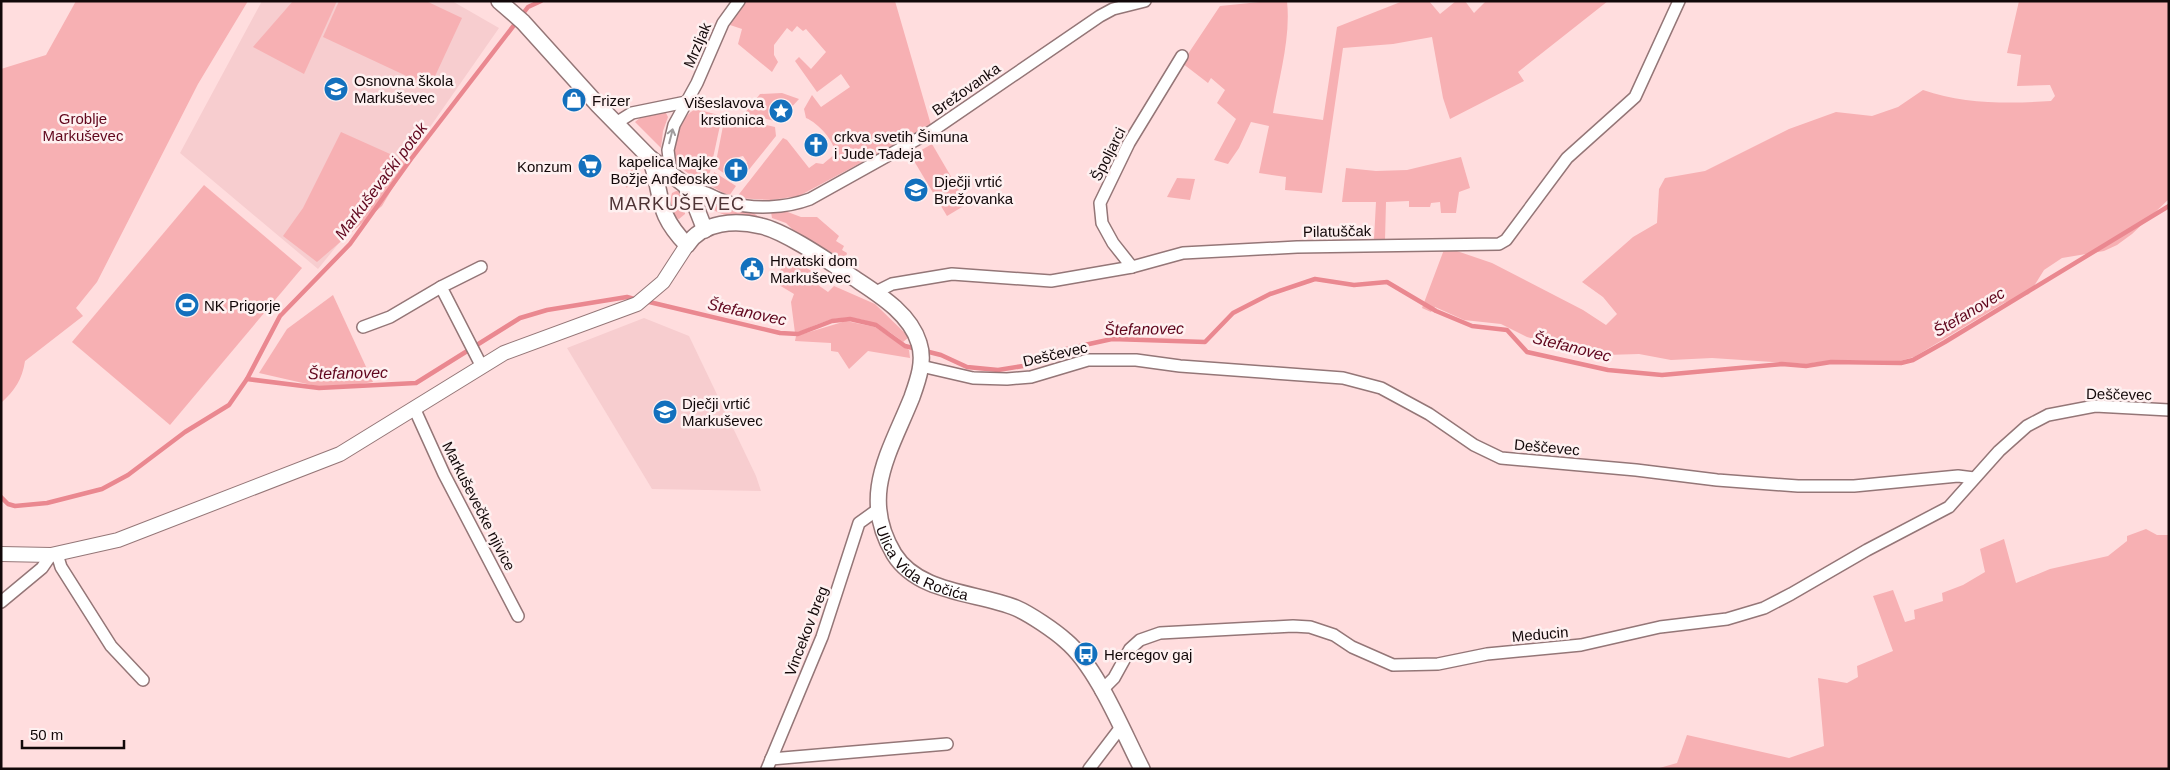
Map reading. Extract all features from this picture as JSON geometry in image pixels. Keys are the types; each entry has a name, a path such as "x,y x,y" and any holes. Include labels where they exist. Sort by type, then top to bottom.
{"main road":[{"path":"499,1 518,18 650,158 680,182 705,230"},
{"path":"650,158 658,194 669,224 687,245 695,235 705,230 733,223 769,228 876,292 906,319 921,355"},
{"path":"658,194 668,184 680,182"},
{"name":"Ulica Vida Ročića","path":"921,355 915,388 884,465 877,510 895,555 913,575 955,592 1017,608 1066,641 1084,660 1142,769"}],"street":[{"name":"Mrzljak","path":"680,182 668,159 670,140 723,23 739,1"},
{"name":"Brežovanka","path":"680,182 729,203 758,207 794,204 810,199 932,131 1115,5 1145,1"},
{"name":"Pilatuščak","path":"876,292 892,284 930,276 952,274 1051,280 1132,267 1183,253 1297,247 1488,245 1506,240 1567,158 1635,97 1679,1"},
{"name":"Špoljarci","path":"1132,267 1113,243 1102,223 1100,203 1129,143 1182,56"},
{"path":"616,123 632,113 686,102"},
{"path":"1,554 54,555 118,540 340,454 414,410 479,361 637,304 653,293 673,268 687,245"},
{"path":"362,327 390,318 441,287 481,267"},
{"path":"441,287 479,361"},
{"name":"Deščevec","path":"921,355 973,378 1007,379 1031,376 1088,360 1136,360 1180,366 1343,378 1382,388 1429,414 1474,445 1501,458 1636,470 1717,480 1798,486 1854,486 1958,476 1974,478 1999,451 2027,426 2048,415 2095,406 2169,410"},
{"name":"Markuševečke njivice","path":"414,410 444,474 518,616"},
{"name":"Meducin","path":"1101,691 1114,678 1130,649 1140,640 1160,633 1293,626 1310,627 1334,636 1393,664 1438,664 1487,654 1581,645 1660,627 1727,619 1764,608 1867,550 1949,507 1963,494 1974,478"},
{"name":"Vincekov breg","path":"769,764 822,637 859,523 877,510"},
{"path":"1,602 42,568 54,555"},
{"path":"54,555 111,646 143,680"},
{"path":"1090,769 1121,727"},
{"path":"769,764 947,744"}],"shaded area":[{"name":"Osnovna škola Markuševec","path":"262,1 452,1 499,28 414,150 318,269 180,153"},
{"name":"Dječji vrtić Markuševec","path":"644,318 689,336 756,476 761,491 652,489 567,348"}],"green space":[{"name":"Groblje Markuševec","path":"76,1 248,1 198,84 97,282 76,308 83,316 25,361 17,384 1,403 1,69 46,55"},
{"path":"293,1 337,1 304,74 253,47"},
{"path":"339,1 426,1 462,18 430,87 323,37"},
{"path":"745,1 895,1 931,125 799,196 771,200 736,198 783,138 787,140 809,168 816,163 823,164 835,154 829,138 811,120 806,118 804,109 812,95 821,107 850,87 841,74 817,92 795,61 799,57 811,69 826,52 806,29 803,31 797,26 792,32 787,28 774,45 774,55 778,62 772,72 738,44 742,29 730,25"},
{"path":"1287,1 1288,15 1284,57 1273,113 1323,120 1337,27 1403,1 1429,1 1440,14 1456,1 1465,1 1474,13 1486,1 1608,1 1518,72 1524,81 1450,119 1443,98 1432,37 1393,44 1343,48 1322,193 1285,190 1286,177 1259,173 1269,126 1251,122 1239,148 1228,164 1214,160 1236,119 1217,103 1225,90 1211,78 1208,83 1182,63 1220,6"},
{"path":"2019,1 2169,1 2169,199 2132,234 2117,245 2104,251 2062,258 2044,270 2029,294 2004,303 1914,357 1900,361 1835,360 1805,364 1712,358 1671,360 1639,354 1606,355 1574,350 1527,337 1501,324 1464,320 1435,307 1431,312 1422,308 1445,247 1492,263 1583,310 1606,325 1617,314 1603,297 1582,282 1633,237 1657,223 1659,189 1665,178 1705,171 1789,129 1836,112 1872,116 1898,107 1923,90 1938,95 1986,102 2019,103 2051,101 2055,96 2050,85 2017,86 2021,55 2007,53"},
{"path":"782,93 799,99 787,112 782,104 777,107 776,112 783,117 778,122 745,113 760,94"},
{"path":"696,109 722,116 710,172 704,183 690,175 678,164 674,151 680,126 685,118"},
{"path":"665,111 668,117 663,131 661,148 635,122 641,117"},
{"path":"740,119 775,127 776,136 739,182 737,182 747,162 743,156 735,158 725,174 715,167 723,126 731,128 734,120"},
{"path":"341,132 408,162 382,206 317,262 283,236 303,208"},
{"path":"932,144 967,204 947,216 911,156"},
{"path":"1461,157 1470,188 1459,192 1456,213 1441,213 1440,202 1431,203 1430,207 1409,207 1409,201 1386,202 1385,240 1374,239 1376,202 1342,202 1346,168 1376,171 1407,170"},
{"path":"633,169 627,188 619,178"},
{"path":"714,172 736,186 729,196 711,186"},
{"path":"1177,178 1195,179 1190,200 1167,197"},
{"name":"NK Prigorje","path":"204,185 302,268 170,425 72,342"},
{"path":"679,191 685,201 685,214 679,219 675,218 670,200 672,193"},
{"path":"703,198 727,208 750,211 764,220 722,214 708,206 702,200"},
{"path":"785,211 801,217 817,217 839,236 836,241 844,246 842,250 847,253 845,260 794,231 786,223 772,218 771,212"},
{"path":"788,256 822,278 818,285 828,292 834,286 875,304 909,337 903,342 876,324 856,318 835,319 795,333 791,302 794,294 774,282"},
{"path":"333,295 373,382 329,389 259,373 287,329"},
{"path":"846,321 875,327 909,350 910,358 868,351 849,369 838,352 831,351 831,343 795,341 796,336"},
{"path":"2146,529 2157,535 2169,535 2169,769 1656,769 1677,763 1687,735 1789,758 1824,746 1818,678 1847,683 1858,677 1857,666 1893,651 1873,596 1893,590 1905,622 1915,619 1914,610 1943,601 1942,593 1963,585 1985,572 1980,549 2004,539 2016,583 2050,569 2108,556 2127,541 2127,536"}],"waterway":[{"name":"Markuševački potok","path":"247,379 280,316 350,244 411,159 528,7 541,1"},
{"name":"Štefanovec","path":"645,301 780,333 798,334 832,321 850,319 876,325 905,346 941,355 967,367 998,370 1023,366 1048,353 1112,339 1205,342 1233,313 1270,294 1315,279 1354,285 1387,282 1436,311 1472,326 1507,330 1527,352 1608,370 1662,375 1782,364 1806,366 1831,362 1901,363 1913,360 1945,342 2169,206"},
{"name":"Štefanovec","path":"1,497 8,504 15,506 47,503 102,489 128,475 185,432 229,405 247,379 319,388 416,383 520,318 547,310 627,297 638,300"}],"place":[{"name":"Osnovna škola Markuševec","path":"336,89"},
{"name":"Frizer","path":"574,100"},
{"name":"Višeslavova krstionica","path":"781,111"},
{"name":"crkva svetih Šimuna i Jude Tadeja","path":"816,145"},
{"name":"Konzum","path":"590,166"},
{"name":"kapelica Majke Božje Anđeoske","path":"736,170"},
{"name":"Dječji vrtić Brežovanka","path":"916,190"},
{"name":"Hrvatski dom Markuševec","path":"752,269"},
{"name":"NK Prigorje","path":"187,305"},
{"name":"Dječji vrtić Markuševec","path":"665,412"},
{"name":"Hercegov gaj","path":"1086,654"}],"district":[{"name":"MARKUŠEVEC","path":"677,204"}]}
